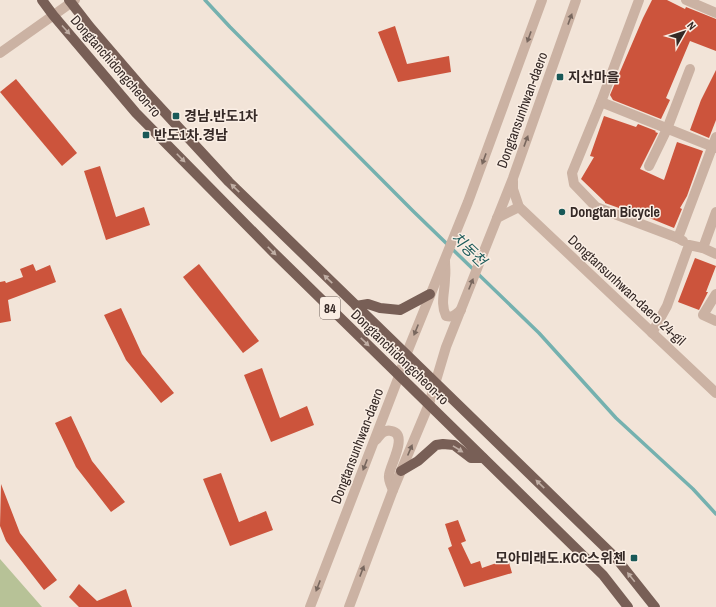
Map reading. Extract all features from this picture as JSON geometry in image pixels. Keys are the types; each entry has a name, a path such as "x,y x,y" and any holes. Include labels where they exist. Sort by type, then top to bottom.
{"main road":[{"name":"Dongtanchidongcheon-ro","path":"42,0 136,113 273,252 603,575 628,607"},
{"name":"Dongtanchidongcheon-ro","path":"72,1 90,28 145,92 229,182 616,558 655,607"},
{"path":"356,306 368,304 385,309 400,310 430,294"},
{"path":"401,471 418,461 436,445 444,444 454,446 471,458 483,458"}],"street":[{"name":"Dongtansunhwan-daero","path":"310,607 374,442 406,354 468,202 542,0"},
{"name":"Dongtansunhwan-daero","path":"435,383 456,320 513,178 576,0"},
{"path":"639,0 601,102 572,173 574,184 596,207 678,238 689,245 703,248 716,254"},
{"path":"686,0 716,13"},
{"path":"0,53 72,1"},
{"path":"650,166 667,129 690,69"},
{"path":"601,102 667,129 715,144 678,238"},
{"path":"497,218 519,207 513,189 513,178"},
{"name":"Dongtansunhwan-daero 24-gil","path":"519,207 716,394"},
{"path":"703,248 716,212"},
{"path":"652,333 667,306 689,245"},
{"path":"445,257 445,278 442,296 444,311 446,316 450,317 461,310"},
{"path":"716,294 703,314 716,321"},
{"path":"349,607 393,490 429,404 435,383"},
{"path":"374,442 386,430 393,431 398,435 399,443 397,452 389,475 393,490"}],"green space":[{"path":"0,559 42,607 0,607"}],"building":[{"path":"652,0 667,0 685,9 686,7 716,19 716,51 690,41 666,98 670,100 661,119 613,100 610,95"},
{"path":"395,26 407,64 449,56 451,72 398,82 378,32"},
{"path":"716,70 716,120 709,138 690,130 701,100"},
{"path":"16,79 77,153 62,166 0,92"},
{"path":"604,116 636,127 638,124 658,133 640,169 664,180 677,142 703,151 687,196 680,208 682,209 674,228 620,206 619,208 605,203 581,179 594,157 590,156"},
{"path":"100,166 116,217 144,207 150,225 106,240 84,171"},
{"path":"695,258 716,266 706,292 708,292 699,310 678,302"},
{"path":"33,264 36,271 50,265 56,282 8,300 11,321 0,323 0,282 5,281 6,283 23,277 20,269"},
{"path":"199,264 259,341 243,353 183,277"},
{"path":"121,308 142,354 174,393 161,403 126,360 104,315"},
{"path":"262,368 280,418 307,406 314,425 271,442 244,375"},
{"path":"71,416 92,461 125,502 111,512 76,467 55,423"},
{"path":"221,473 239,522 266,511 273,530 230,546 203,479"},
{"path":"1,484 20,533 57,580 44,590 6,541 0,526"},
{"path":"458,520 466,541 461,543 471,564 480,561 482,568 508,559 512,573 464,587 448,548 452,546 445,524"},
{"path":"79,584 97,601 126,589 132,607 79,607 69,597"}],"waterway":[{"name":"치동천","path":"205,0 413,211 539,333 616,418 693,489 716,514"}],"place":[{"name":"지산마을","path":"560,77"},
{"name":"경남.반도1차","path":"176,116"},
{"name":"반도1차.경남","path":"146,135"},
{"name":"Dongtan Bicycle","path":"562,212"},
{"name":"모아미래도.KCC스위첸","path":"634,558"}]}
